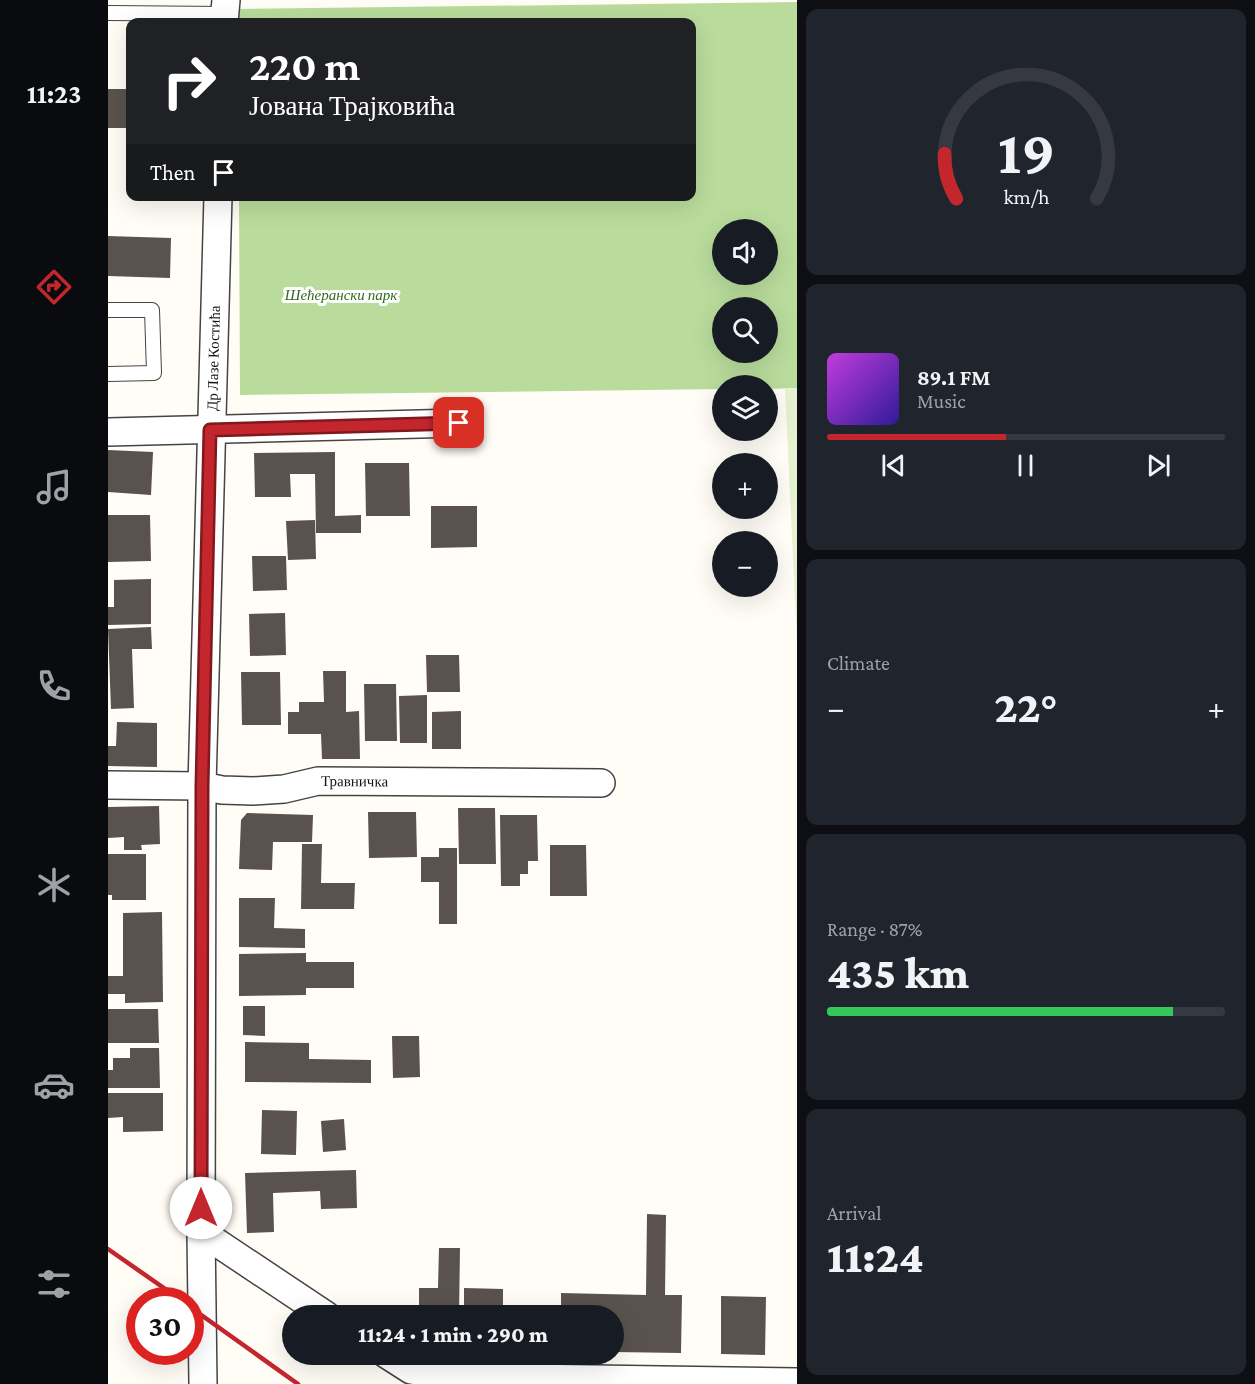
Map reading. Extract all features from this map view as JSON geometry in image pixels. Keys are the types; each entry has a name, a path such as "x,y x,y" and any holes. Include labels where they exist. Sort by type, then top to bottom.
{"street":[{"name":"Др Лазе Костића","path":"204,1384 201,1232 202,786 218,201"},
{"path":"108,432 459,423"},
{"name":"Травничка","path":"108,785 202,786 222,790 253,791 284,789 318,781 601,783"},
{"path":"201,1232 310,1305"},
{"path":"403,1365 411,1370 454,1377 797,1382"}],"lane":[{"path":"108,13 225,12"},
{"path":"108,310 153,310 154,373 108,374"}],"green space":[{"name":"Шећерански парк","path":"797,2 797,388 778,389 778,375 712,375 712,389 240,395 239,201 696,201 696,18 239,18 239,9"},
{"path":"797,388 797,642 785,389"}],"building":[{"path":"108,89 126,89 126,128 108,128"},
{"path":"108,236 171,238 170,278 108,276"},
{"path":"108,450 153,452 151,495 108,492"},
{"path":"335,452 335,516 361,515 361,533 316,533 315,474 290,474 291,497 255,497 254,453"},
{"path":"365,463 409,463 410,516 366,516"},
{"path":"431,506 477,506 477,547 431,548"},
{"path":"108,515 150,515 151,561 108,562"},
{"path":"315,520 316,559 288,560 286,521"},
{"path":"252,556 286,556 287,590 253,591"},
{"path":"151,579 151,624 108,625 108,607 114,607 114,580"},
{"path":"285,613 286,655 250,656 249,614"},
{"path":"151,627 152,649 132,649 134,708 111,709 108,629"},
{"path":"426,655 459,655 460,692 427,692"},
{"path":"323,671 346,671 346,712 359,711 360,759 322,759 321,734 288,734 288,712 299,712 299,702 324,702"},
{"path":"241,672 280,672 281,725 242,725"},
{"path":"364,684 396,684 397,741 365,741"},
{"path":"427,695 427,743 400,743 399,696"},
{"path":"461,711 461,749 432,749 432,712"},
{"path":"117,722 157,723 157,767 108,766 108,746 116,746"},
{"path":"159,806 160,844 141,845 142,850 124,850 124,837 108,838 108,807"},
{"path":"458,808 495,808 496,864 459,864"},
{"path":"368,812 416,812 417,857 369,858"},
{"path":"247,813 313,815 312,842 273,842 272,870 239,869 241,820"},
{"path":"500,815 537,815 538,861 528,861 528,874 520,874 520,886 501,886"},
{"path":"302,844 322,844 321,883 355,883 354,909 301,909"},
{"path":"550,845 586,845 587,896 550,896"},
{"path":"439,848 457,848 457,924 439,924 439,882 421,882 421,857 439,857"},
{"path":"108,854 146,854 146,900 112,900 112,895 108,895"},
{"path":"239,898 275,898 274,928 305,929 305,948 239,947"},
{"path":"162,912 163,1002 125,1003 125,994 108,994 108,976 123,976 123,913"},
{"path":"306,953 306,962 354,962 354,988 306,988 306,995 239,996 239,954"},
{"path":"243,1006 265,1006 265,1036 243,1035"},
{"path":"108,1009 158,1009 159,1043 108,1043"},
{"path":"392,1036 419,1036 420,1077 393,1078"},
{"path":"245,1042 309,1043 309,1059 371,1060 371,1083 245,1082"},
{"path":"130,1048 159,1048 160,1088 108,1088 108,1070 113,1070 113,1058 130,1058"},
{"path":"108,1093 163,1093 163,1131 123,1132 123,1117 108,1118"},
{"path":"262,1110 297,1111 296,1155 261,1154"},
{"path":"344,1119 346,1150 323,1152 321,1121"},
{"path":"356,1170 357,1208 321,1209 320,1191 273,1193 274,1232 247,1233 245,1173"},
{"path":"647,1214 666,1215 665,1295 682,1295 681,1353 624,1352 624,1305 561,1305 561,1293 646,1295"},
{"path":"439,1248 460,1248 459,1305 419,1305 419,1288 438,1288"},
{"path":"464,1288 503,1289 503,1305 464,1305"},
{"path":"721,1296 766,1297 765,1355 721,1354"}],"railway":[{"path":"108,1249 162,1287"},
{"path":"204,1317 298,1384"}],"route":[{"path":"201,1208 202,786 210,430 459,423"}]}
